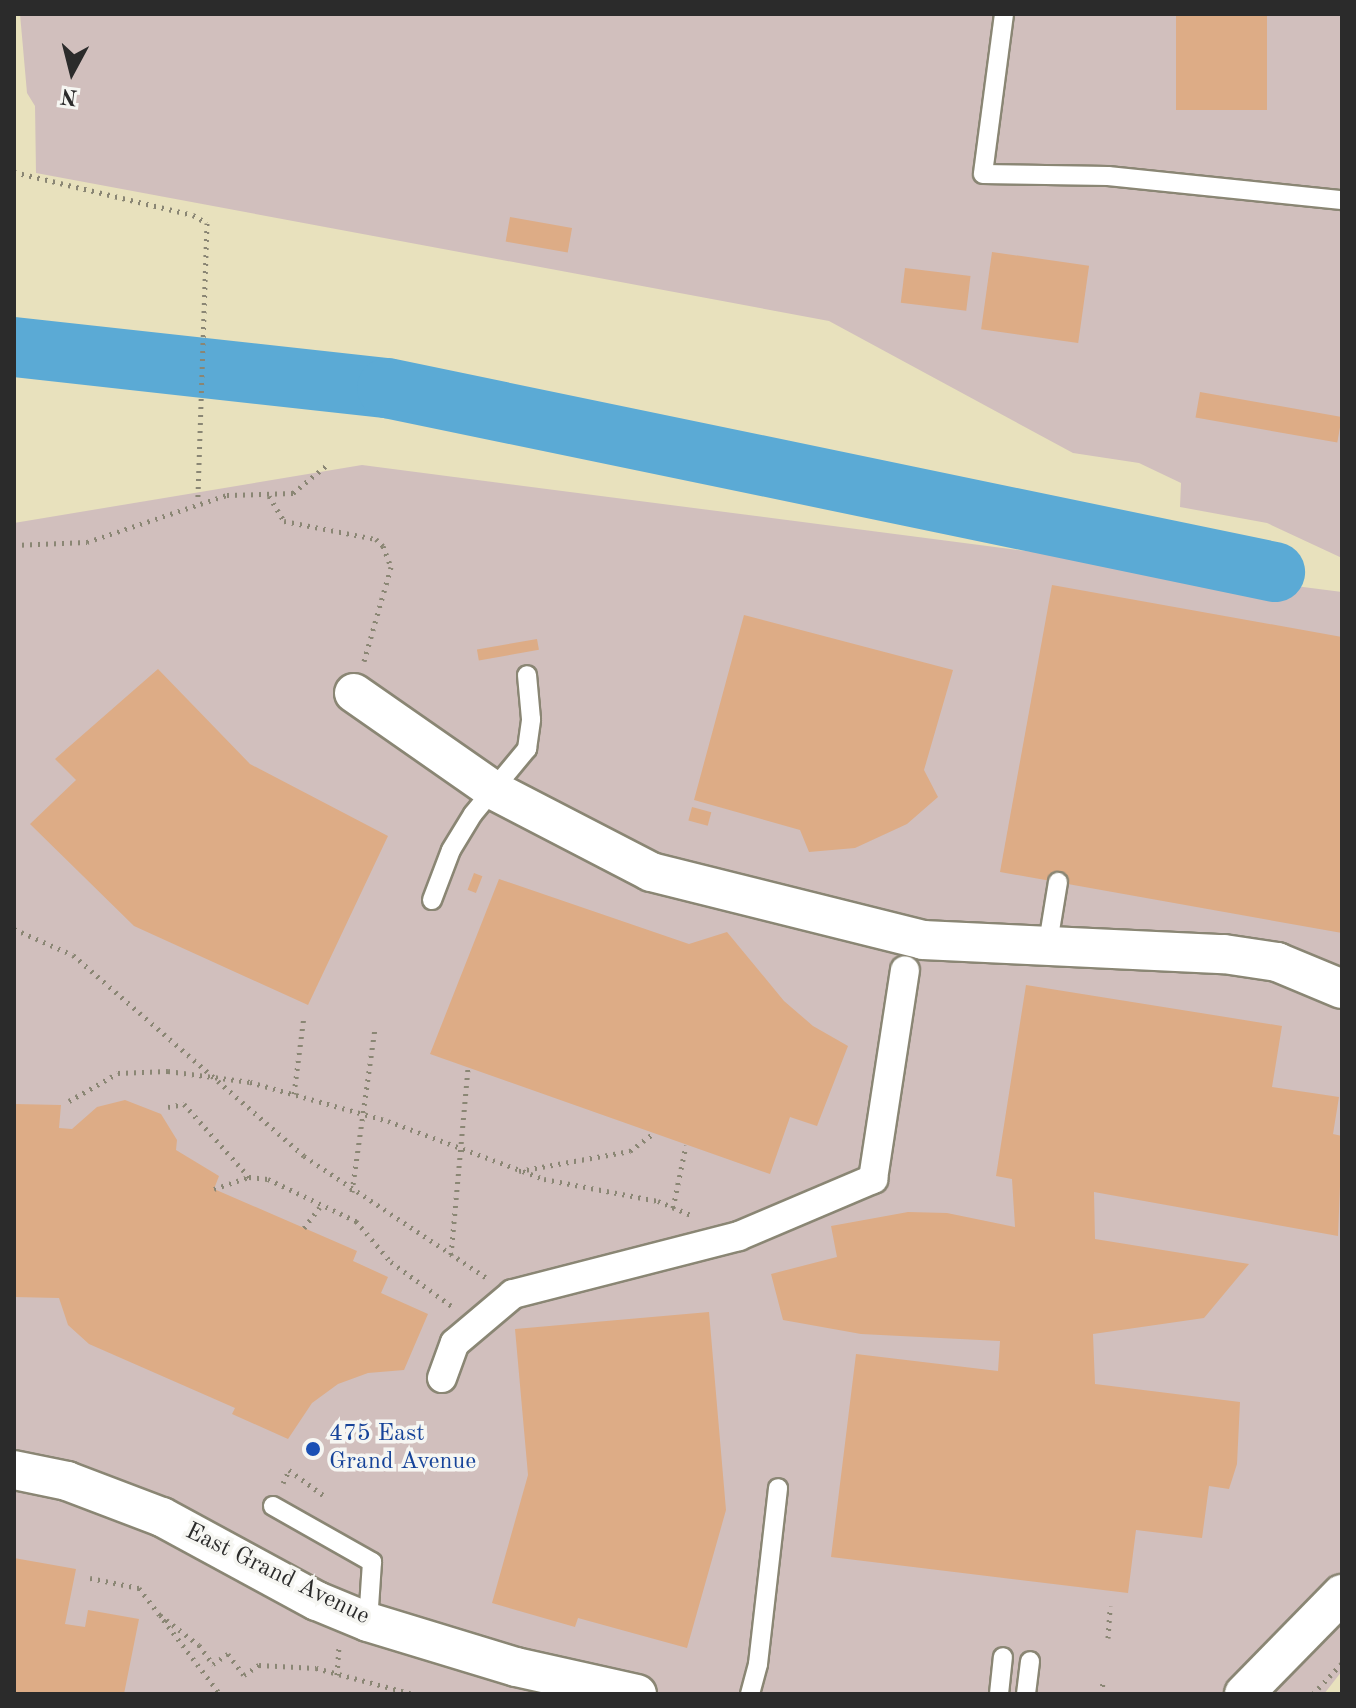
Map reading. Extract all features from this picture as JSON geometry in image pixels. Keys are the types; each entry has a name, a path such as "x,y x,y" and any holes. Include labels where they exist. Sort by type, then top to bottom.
{"street":[{"path":"354,693 493,790 651,872 923,940 1047,949 1224,954 1277,962 1342,989"},
{"path":"442,1378 455,1343 513,1294 739,1236 873,1179 905,970"},
{"name":"East Grand Avenue","path":"14,1470 67,1481 162,1517 317,1601 368,1622 516,1667 637,1694"},
{"path":"1244,1694 1342,1594"}],"lane":[{"path":"1004,14 983,174 1108,176 1342,200"},
{"path":"432,900 451,850 493,790 527,749 531,719 527,675"},
{"path":"1047,949 1058,882"},
{"path":"750,1694 758,1664 778,1488"},
{"path":"273,1506 372,1562 368,1622"},
{"path":"999,1694 1003,1657"},
{"path":"1026,1694 1030,1661"}],"path":[{"path":"14,172 193,215 207,223 198,500"},
{"path":"14,545 87,542 198,500 269,496 306,488 328,464"},
{"path":"269,496 284,521 376,539 388,556 386,589 354,693"},
{"path":"14,929 63,950 97,973 258,1119 352,1192 513,1294"},
{"path":"294,1094 304,1016"},
{"path":"352,1192 375,1028"},
{"path":"451,1255 468,1067"},
{"path":"69,1101 118,1073 168,1071 294,1094 388,1121 518,1171 673,1208 699,1218"},
{"path":"168,1107 184,1104 249,1177"},
{"path":"518,1171 630,1151 654,1133"},
{"path":"673,1208 686,1145"},
{"path":"214,1189 249,1177 268,1179 320,1207 356,1221 420,1287 450,1302 468,1332"},
{"path":"304,1228 320,1207"},
{"path":"283,1484 289,1470 323,1495"},
{"path":"90,1578 139,1588 220,1694"},
{"path":"1108,1638 1110,1606"},
{"path":"160,1615 199,1645 213,1664 228,1654 244,1675 259,1665 316,1668 413,1694"},
{"path":"1313,1694 1342,1663"},
{"path":"1102,1694 1103,1680"}],"shaded area":[{"path":"20,14 1342,14 1342,558 1267,523 1180,507 1181,483 1139,463 1073,453 829,321 36,173 35,106 27,93"},
{"path":"362,465 1342,592 1342,1671 1324,1694 14,1694 14,523"}],"building":[{"path":"1176,14 1267,14 1267,110 1176,110"},
{"path":"510,217 572,228 568,253 506,242"},
{"path":"992,252 1089,266 1078,343 981,329"},
{"path":"905,268 971,276 966,311 901,303"},
{"path":"1200,392 1342,417 1337,443 1195,418"},
{"path":"1052,585 1342,637 1342,933 1000,872"},
{"path":"744,615 953,670 924,770 938,797 907,824 855,848 809,852 800,830 694,800"},
{"path":"537,639 539,650 479,660 477,650"},
{"path":"158,669 250,764 388,836 308,1005 134,926 30,824 76,780 55,759"},
{"path":"692,807 711,812 708,826 688,821"},
{"path":"474,873 482,876 476,893 468,890"},
{"path":"499,879 689,944 727,932 784,1001 813,1026 848,1046 817,1126 790,1117 770,1174 430,1054"},
{"path":"1026,985 1282,1026 1272,1087 1339,1097 1333,1134 1342,1136 1338,1236 1094,1192 1095,1239 1249,1264 1204,1318 1093,1334 1095,1384 1240,1402 1237,1464 1229,1489 1209,1486 1202,1538 1136,1530 1128,1593 831,1557 856,1354 998,1371 1000,1341 861,1334 783,1320 771,1274 837,1257 831,1226 908,1212 947,1213 1015,1227 1012,1179 996,1176"},
{"path":"125,1100 161,1114 177,1140 176,1150 219,1176 214,1189 357,1251 353,1261 388,1277 381,1293 428,1314 404,1370 368,1373 338,1384 312,1403 288,1439 232,1414 235,1408 89,1344 68,1325 59,1298 14,1297 14,1104 61,1105 59,1128 72,1129 97,1107"},
{"path":"709,1312 726,1510 687,1648 578,1618 575,1627 492,1603 528,1475 515,1329"},
{"path":"14,1558 76,1569 65,1624 85,1627 88,1610 139,1619 124,1694 14,1694"}],"waterway":[{"path":"14,347 387,388 1275,572"}],"place":[{"name":"475 East Grand Avenue","path":"313,1449"}]}
